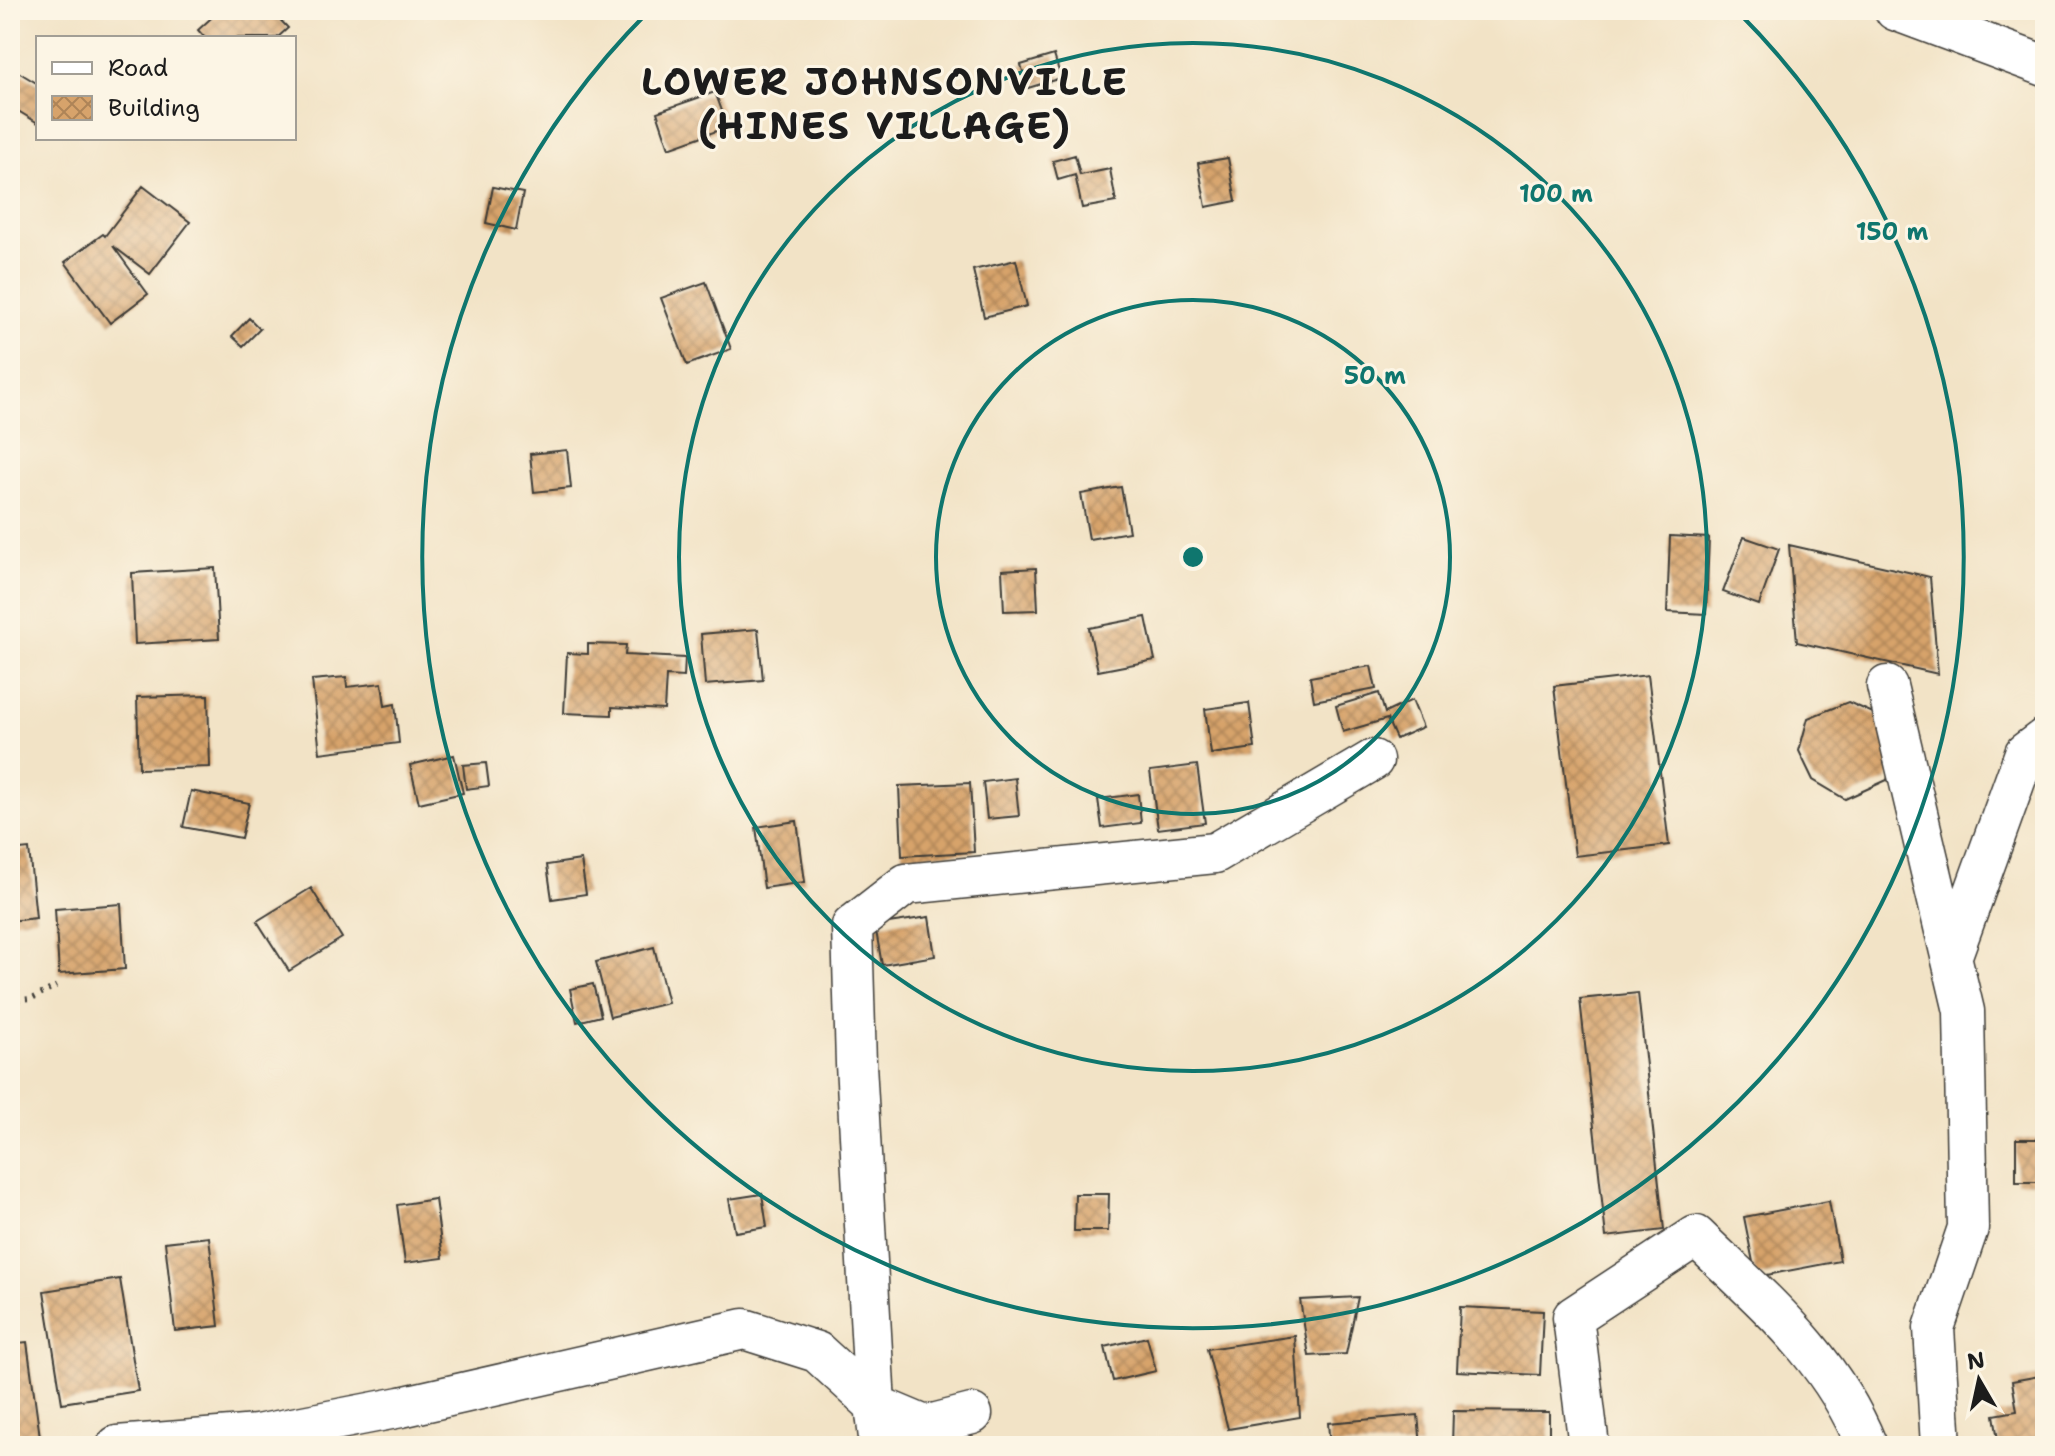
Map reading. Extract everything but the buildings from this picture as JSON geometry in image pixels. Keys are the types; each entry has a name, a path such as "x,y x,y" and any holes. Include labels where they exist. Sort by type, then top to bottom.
{"street":[{"path":"1895,10 2045,66"},
{"path":"1887,686 1964,1011 1968,1228 1934,1328 1941,1446"},
{"path":"1952,955 2025,753 2045,738"},
{"path":"880,1446 875,1405 856,1064 852,926 906,884 1215,853 1373,760"},
{"path":"1589,1446 1573,1317 1696,1236 1801,1338 1850,1403 1867,1446"},
{"path":"117,1446 257,1435 401,1407 744,1329 817,1352 875,1405 925,1426 972,1414"}],"path":[{"path":"10,1001 33,998 56,986"}],"district":[{"name":"LOWER JOHNSONVILLE (HINES VILLAGE)","path":"885,104"}]}
